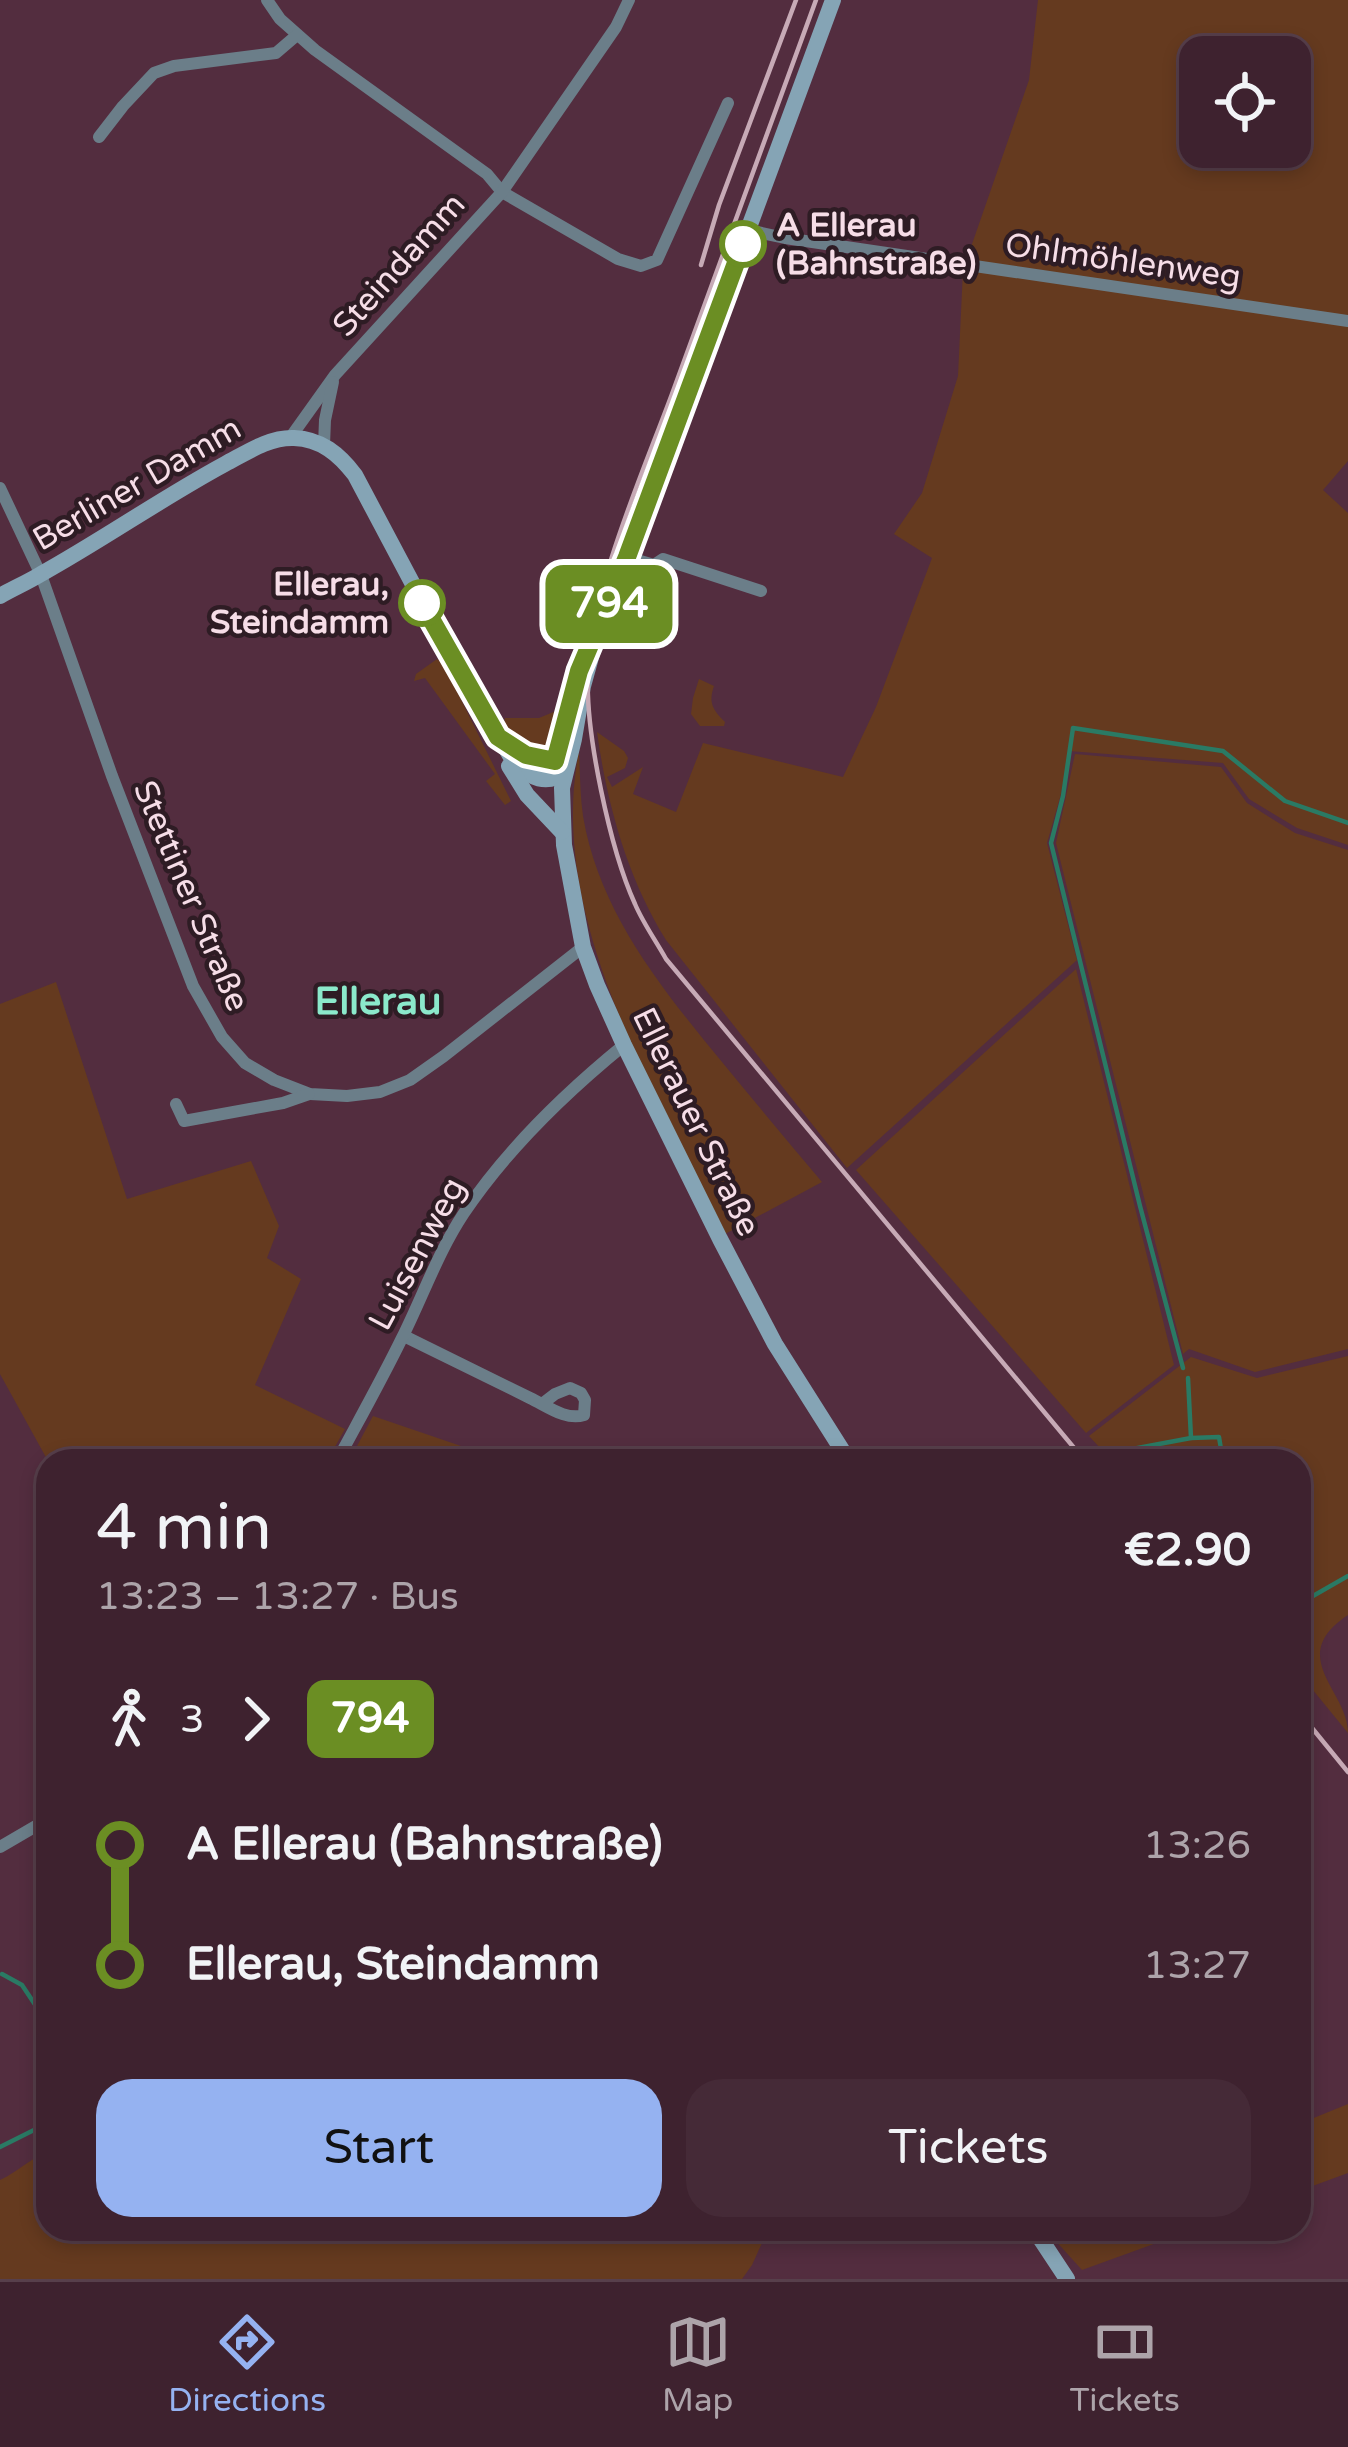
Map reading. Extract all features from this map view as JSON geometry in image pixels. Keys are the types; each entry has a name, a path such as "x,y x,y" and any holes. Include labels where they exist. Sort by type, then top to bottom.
{"main road":[{"name":"Ellerauer Straße","path":"833,0 598,632 561,772 562,832 572,900 597,986 775,1344 841,1449"},
{"name":"Berliner Damm","path":"0,596 260,446 290,437 324,445"},
{"path":"324,445 355,475 514,764 540,779 550,780 561,772"},
{"path":"498,737 519,785 562,832"},
{"path":"1042,2241 1067,2279"}],"street":[{"path":"267,0 297,35 487,174 502,192 618,259 641,266 657,260 728,103"},
{"name":"Steindamm","path":"290,437 335,375 502,192 616,27 629,0"},
{"path":"99,137 154,73 174,66 276,53 297,35"},
{"name":"Ohlmöhlenweg","path":"748,230 1348,321"},
{"name":"Steindamm","path":"324,445 335,375"},
{"name":"Stettiner Straße","path":"0,488 41,574 112,776 194,986 222,1037 245,1063 310,1094 380,1092 410,1080 583,947"},
{"path":"627,557 654,566 663,559 760,591"},
{"name":"Luisenweg","path":"343,1449 404,1336 437,1259 490,1176 582,1079 624,1045"},
{"path":"176,1104 184,1121 310,1094"},
{"path":"404,1336 542,1404"},
{"path":"0,1847 36,1826"}],"shaded area":[{"path":"1038,0 1348,0 1348,461 1323,490 1348,513 1348,845 1297,828 1249,799 1223,763 1069,751 1047,843 1077,960 847,1168 666,940 652,916 621,839 607,786 597,732 628,758 625,768 607,777 612,787 643,767 633,794 676,812 703,743 843,777 876,707 932,558 894,534 922,493 958,376 963,270 1029,80"},
{"path":"437,659 511,801 505,805 486,781 495,774 425,678 414,681 416,674"},
{"path":"699,679 714,686 712,702 724,726 700,726 691,714"},
{"path":"563,708 550,743 537,749 518,741 504,723 505,718 539,718"},
{"path":"579,751 582,808 591,851 618,917 677,1006 822,1182 725,1234 639,1062 592,939 578,876 573,813"},
{"path":"1075,754 1221,767 1247,803 1295,833 1348,850 1348,1349 1255,1372 1189,1349 1183,1354 1056,843"},
{"path":"1076,969 1174,1365 1086,1433 856,1170"},
{"path":"56,982 127,1199 251,1161 279,1226 267,1258 301,1279 255,1385 345,1429 334,1449 41,1449 0,1374 0,1004"},
{"path":"1348,1356 1348,1615 1330,1630 1321,1645 1320,1659 1348,1733 1311,1688 1311,1449 1101,1449 1089,1436 1191,1357 1257,1378"},
{"path":"373,1416 462,1449 355,1449"},
{"path":"1348,2104 1348,2173 1311,2187 1311,2119"},
{"path":"35,2158 36,2241 763,2241 742,2279 0,2279 0,2180"},
{"path":"1056,2241 1162,2241 1082,2270"}],"waterway":[{"path":"1183,1368 1051,843 1073,728 1223,751 1285,801 1348,823"},
{"path":"1188,1378 1191,1438"},
{"path":"1132,1449 1219,1437 1221,1449"},
{"path":"1311,1597 1348,1576"},
{"path":"2,1974 22,1985 36,2006"},
{"path":"0,2147 36,2129"}],"railway":[{"path":"701,265 796,0"},
{"path":"816,0 608,568 588,673 595,758 626,881 666,959 1075,1449"},
{"path":"1311,1727 1348,1772"}],"bus line":[{"name":"794","path":"422,603 498,737 526,755 555,761 579,671 627,557 743,244"}],"place":[{"name":"A Ellerau (Bahnstraße)","path":"743,244"},
{"name":"Ellerau, Steindamm","path":"422,603"}],"district":[{"name":"Ellerau","path":"378,1001"}]}
